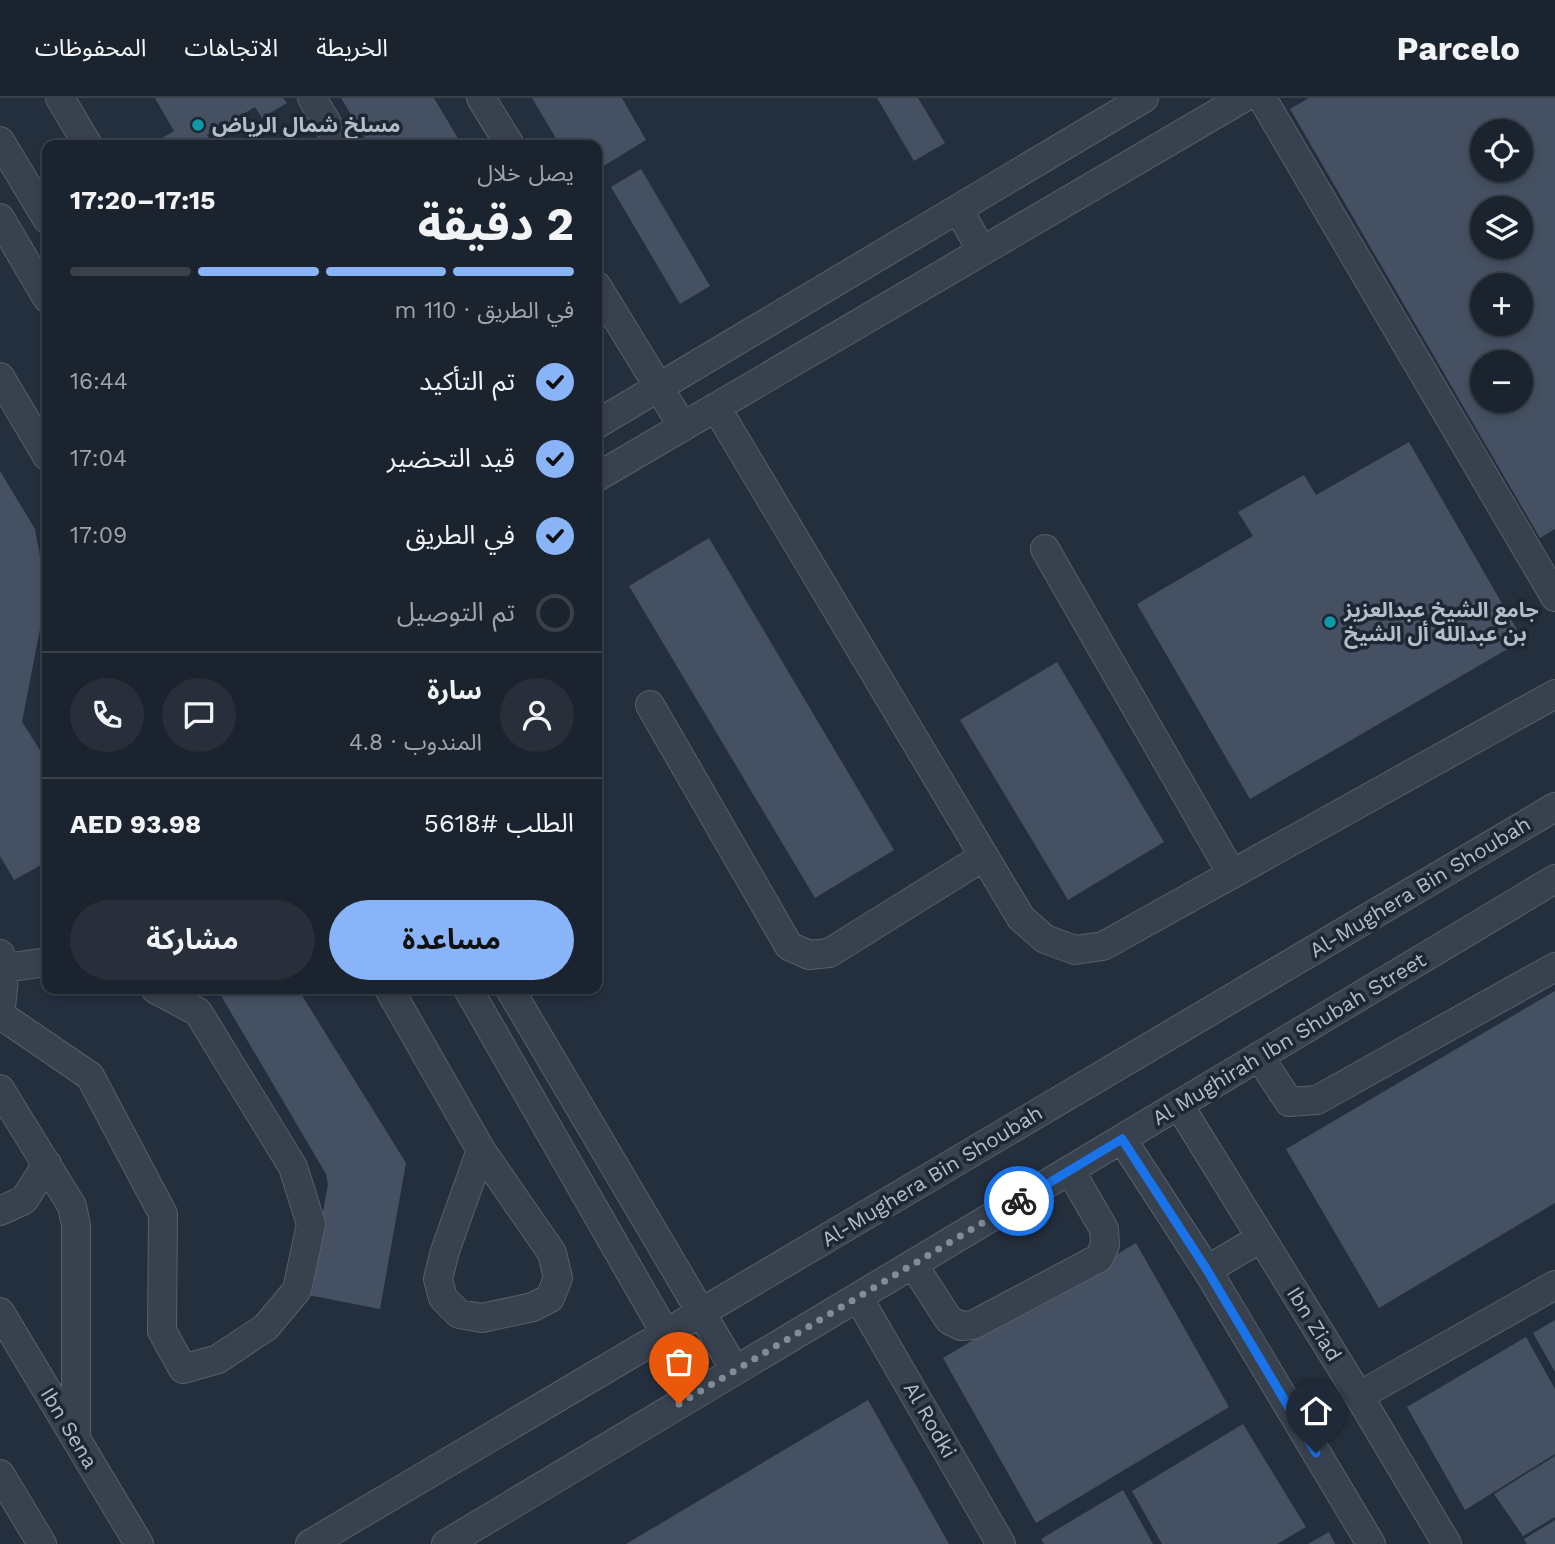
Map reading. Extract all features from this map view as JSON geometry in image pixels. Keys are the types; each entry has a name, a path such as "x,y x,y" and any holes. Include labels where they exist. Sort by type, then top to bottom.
{"street":[{"path":"60,98 85,140"},
{"path":"312,98 337,140"},
{"path":"481,98 507,140"},
{"path":"602,421 1144,98"},
{"path":"602,474 1243,98"},
{"path":"1262,98 1555,597"},
{"path":"0,141 42,212"},
{"path":"958,209 982,251"},
{"path":"0,218 42,289"},
{"path":"15,243 42,224"},
{"path":"602,294 682,427"},
{"path":"0,377 42,448"},
{"path":"716,407 1021,918 1045,939 1075,950 1103,946 1555,694"},
{"path":"1045,549 1232,874"},
{"path":"650,705 789,946 808,955 829,953 983,857"},
{"name":"Al-Mughera Bin Shoubah","path":"310,1544 1555,807"},
{"name":"Al Mughirah Ibn Shubah Street","path":"446,1544 1555,879"},
{"path":"42,962 3,961 1,1017 90,1076 163,1214 162,1331 183,1368 218,1359 266,1327 297,1290 311,1224 293,1167 198,1012 164,994"},
{"path":"1259,1056 1289,1102 1317,1100 1555,967"},
{"path":"392,994 481,1150 552,1254 558,1278 550,1298 533,1307 482,1318 459,1314 443,1298 438,1279 445,1251 481,1150"},
{"path":"471,994 699,1392"},
{"path":"513,994 735,1370"},
{"path":"0,1089 72,1206 76,1225 76,1439"},
{"name":"Ibn Ziad","path":"1179,1105 1447,1544"},
{"path":"1122,1139 1207,1270 1371,1544"},
{"path":"0,1211 24,1200 47,1164"},
{"path":"914,1264 949,1320 961,1326 974,1325 1099,1258 1105,1245 1104,1228 1070,1170"},
{"path":"1207,1270 1261,1238"},
{"path":"1359,1396 1555,1285"},
{"name":"Al Rodki","path":"859,1297 1001,1544"},
{"name":"Ibn Sena","path":"0,1312 139,1544"},
{"path":"0,1474 41,1544"}],"building":[{"name":"مسلخ شمال الرياض","path":"155,98 283,98 287,103 262,118 255,107 207,135 210,140 159,140 174,131"},
{"path":"341,98 434,98 459,140 366,140"},
{"path":"532,98 622,98 646,140 602,167 602,140 557,140"},
{"path":"877,98 918,98 945,143 914,161"},
{"path":"1309,98 1555,98 1555,529 1540,538 1290,109"},
{"path":"641,169 710,286 680,304 611,187"},
{"name":"جامع الشيخ عبدالعزيز بن عبدالله أل الشيخ","path":"1409,442 1523,640 1250,799 1137,604 1253,536 1238,512 1304,475 1316,495"},
{"path":"0,471 35,529 42,566 42,619 22,722 42,753 42,867 14,880 0,856"},
{"path":"709,538 894,850 815,898 629,586"},
{"path":"1057,662 1164,842 1068,900 960,720"},
{"path":"1555,991 1555,1203 1379,1308 1286,1149"},
{"path":"220,994 301,994 406,1163 380,1309 308,1295 328,1184 326,1174"},
{"path":"1136,1243 1229,1407 1036,1523 943,1358"},
{"path":"1555,1320 1555,1372 1533,1333"},
{"path":"1526,1337 1555,1389 1555,1454 1465,1510 1407,1407"},
{"path":"868,1400 949,1544 626,1544"},
{"path":"1243,1424 1306,1527 1277,1544 1162,1544 1132,1491"},
{"path":"1555,1456 1555,1517 1523,1536 1494,1494"},
{"path":"1123,1490 1153,1544 1044,1544 1041,1539"},
{"path":"1555,1520 1555,1544 1527,1544 1524,1539"},
{"path":"1329,1532 1335,1544 1308,1544"}],"way so far":[{"path":"679,1404 1019,1201"}],"place":[{"name":"مسلخ شمال الرياض","path":"198,125"},
{"name":"جامع الشيخ عبدالعزيز بن عبدالله أل الشيخ","path":"1330,622"}],"route":[{"path":"1019,1201 1122,1139 1207,1270 1316,1453"}]}
